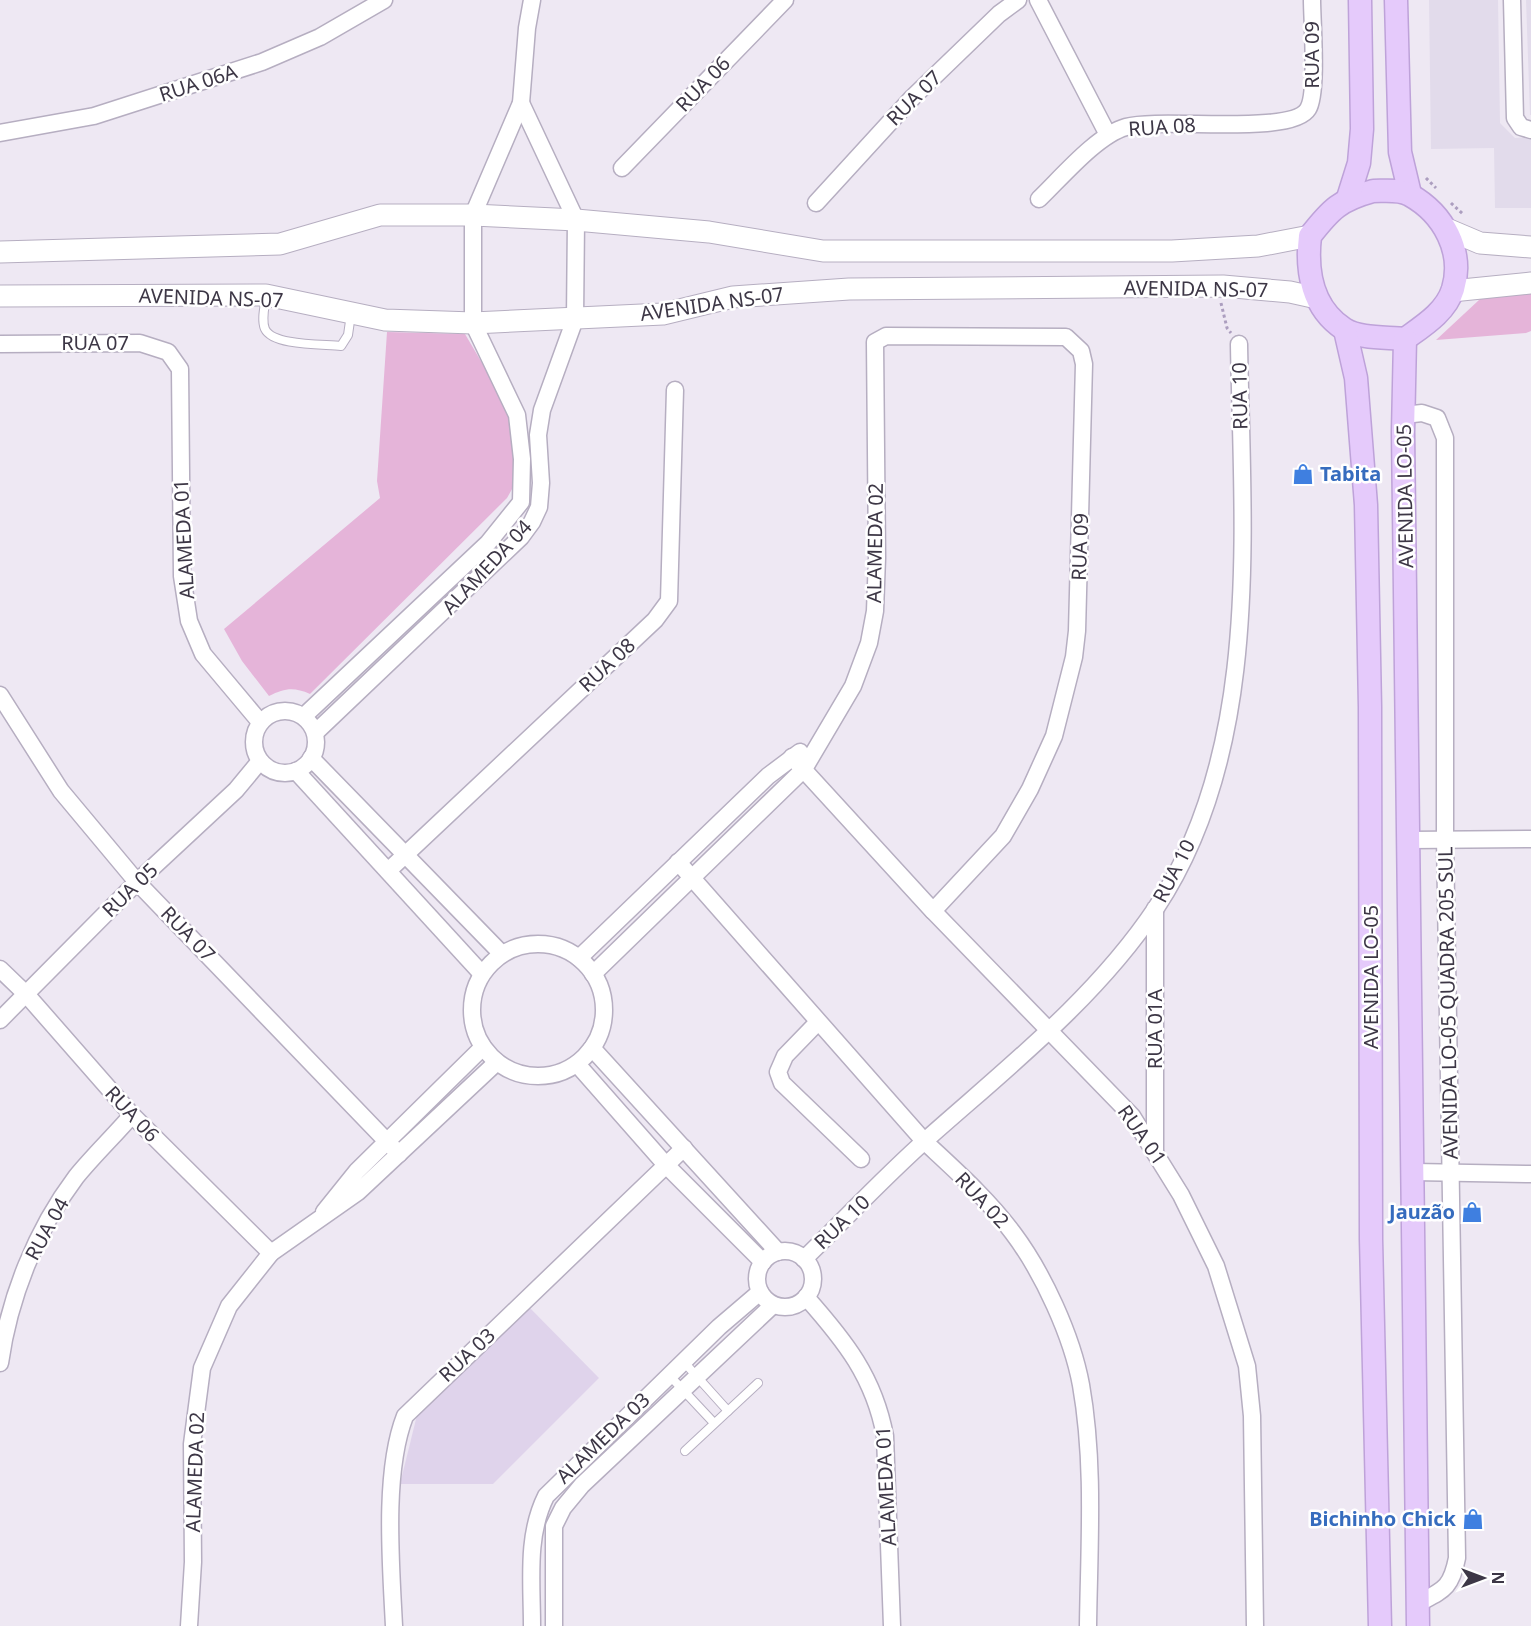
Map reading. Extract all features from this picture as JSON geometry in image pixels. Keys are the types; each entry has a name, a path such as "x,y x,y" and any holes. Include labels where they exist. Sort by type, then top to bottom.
{"main road":[{"path":"1348,198 1359,163 1362,129 1360,0"},
{"path":"1395,0 1400,152 1410,194 1447,229 1455,247 1456,271 1452,291 1437,315 1404,339 1375,337 1345,330 1317,298 1310,279 1310,236 1329,213 1348,198 1384,191 1410,194"},
{"name":"AVENIDA LO-05","path":"1345,330 1356,378 1366,505 1370,707 1371,1239 1380,1626"},
{"name":"AVENIDA LO-05","path":"1404,339 1418,1626"}],"street":[{"name":"RUA 06A","path":"0,133 94,116 262,62 320,38 382,0"},
{"path":"473,323 473,215 521,103 527,28 532,0"},
{"name":"RUA 06","path":"622,168 785,0"},
{"name":"RUA 07","path":"816,203 913,97 999,14 1018,0"},
{"path":"1038,0 1108,135"},
{"name":"RUA 09","path":"1308,110 1312,86 1312,0"},
{"path":"1512,0 1512,80 1524,127"},
{"path":"521,103 576,220"},
{"name":"RUA 08","path":"1039,199 1108,135 1128,126 1279,123 1308,110"},
{"name":"AVENIDA NS-07","path":"0,252 280,244 380,215 473,215 576,220 709,232 834,251 1172,251 1258,246 1310,236"},
{"name":"ALAMEDA 04","path":"316,732 476,582 532,522 540,495 538,435 542,410 575,319 576,220"},
{"path":"1447,229 1480,243 1531,247"},
{"path":"1452,291 1531,283"},
{"name":"AVENIDA NS-07","path":"0,296 266,295 385,320 473,323 663,314 733,297 849,289 1223,286 1290,292 1317,298"},
{"name":"ALAMEDA 04","path":"304,716 488,543 521,501 522,459 517,415 473,323"},
{"name":"RUA 09","path":"878,339 886,336 1066,337 1081,351 1084,364 1077,632 1074,657 1054,736 1030,789 1003,836 933,911"},
{"name":"ALAMEDA 02","path":"594,974 804,769 853,686 869,643 874,611 877,547 873,355 878,339"},
{"name":"RUA 07","path":"0,344 140,343 168,352 180,369"},
{"name":"RUA 10","path":"804,1259 924,1142 1049,1031 1104,973 1155,909 1176,874 1214,778 1230,699 1243,581 1239,344"},
{"name":"ALAMEDA 01","path":"180,369 182,576 189,621 203,654 260,722"},
{"name":"RUA 08","path":"388,871 405,852 655,620 669,602 675,390"},
{"name":"AVENIDA LO-05 QUADRA 205 SUL","path":"1404,415 1422,412 1437,418 1445,438 1445,839 1457,1558 1454,1576 1445,1590 1417,1604"},
{"path":"390,634 405,649"},
{"path":"372,650 387,666"},
{"name":"RUA 07","path":"0,695 61,791 137,882 399,1154"},
{"path":"286,710 304,716 316,732 315,750 311,758 296,771 277,772 260,761 254,742 260,722 267,716 286,710"},
{"name":"ALAMEDA 02","path":"579,958 678,862 792,757 824,737"},
{"name":"RUA 01","path":"792,757 933,911 1132,1116 1155,1150 1216,1266 1247,1366 1252,1416 1255,1626"},
{"path":"311,758 501,953"},
{"name":"RUA 05","path":"0,1020 137,882 236,790 260,761"},
{"path":"296,771 482,974"},
{"path":"1410,840 1531,839"},
{"name":"RUA 02","path":"678,862 924,1142 963,1178 1013,1233 1039,1275 1072,1347 1081,1386 1088,1450 1088,1626"},
{"name":"RUA 01A","path":"1155,909 1155,1150"},
{"path":"534,944 555,946 579,958 594,974 604,1007 602,1028 592,1047 577,1064 558,1073 537,1076 516,1072 497,1062 483,1047 475,1029 472,1011 475,992 482,974 501,953 534,944"},
{"name":"RUA 06","path":"0,969 26,994 132,1116 271,1253"},
{"path":"818,1022 785,1056 778,1071 782,1083 861,1159"},
{"name":"ALAMEDA 02","path":"319,1220 357,1171 483,1047"},
{"path":"592,1047 778,1252"},
{"name":"ALAMEDA 02","path":"189,1626 193,1562 192,1444 202,1368 229,1306 271,1253 358,1192 497,1062"},
{"path":"577,1064 665,1164 762,1262"},
{"name":"RUA 04","path":"0,1363 4,1333 24,1271 48,1221 76,1178 132,1116"},
{"name":"RUA 03","path":"394,1626 392,1473 396,1437 405,1416 684,1148"},
{"path":"1414,1172 1531,1174"},
{"path":"778,1252 796,1254 804,1259 812,1274 810,1290 806,1297 792,1306 773,1305 760,1292 757,1280 762,1262 778,1252"},
{"name":"ALAMEDA 03","path":"532,1626 532,1536 537,1515 546,1496 683,1361 760,1292"},
{"name":"ALAMEDA 01","path":"806,1297 838,1334 867,1377 880,1407 885,1436 892,1626"},
{"name":"ALAMEDA 03","path":"554,1626 554,1526 563,1508 582,1485 773,1305"}],"lane":[{"path":"266,295 264,324 266,331 277,340 341,346 348,335 351,313"},
{"path":"683,1361 728,1411"},
{"path":"669,1375 714,1423"},
{"path":"685,1451 758,1383"}],"path":[{"path":"1423,176 1439,191"},
{"path":"1447,199 1472,221"},
{"path":"1223,286 1222,310 1227,328 1239,344"}],"shaded area":[{"path":"1429,0 1498,0 1500,123 1515,138 1531,137 1531,208 1495,208 1494,148 1431,149"},
{"path":"1526,0 1531,0 1531,115 1530,115"},
{"path":"1531,280 1531,331 1436,340 1493,287"},
{"path":"387,332 465,334 518,424 521,473 507,498 310,694 289,689 269,696 242,661 224,629 380,498 377,481"},
{"path":"527,1305 599,1378 493,1484 400,1484 417,1415"}],"place":[{"name":"Tabita","path":"1303,474"},
{"name":"Jauzão","path":"1472,1212"},
{"name":"Bichinho Chick","path":"1473,1519"}]}
